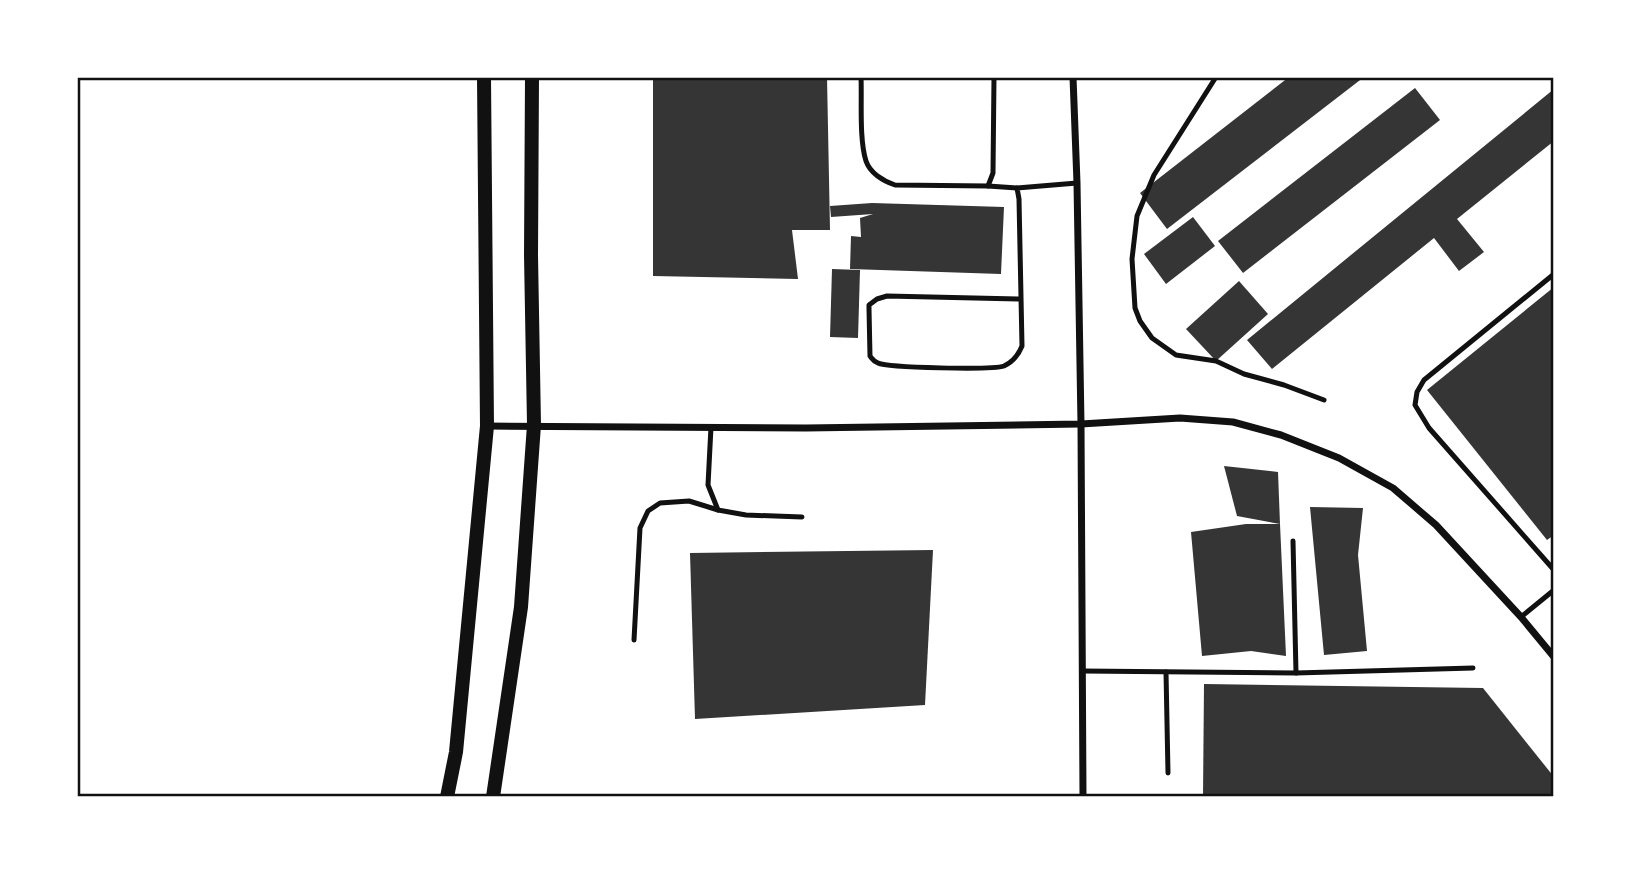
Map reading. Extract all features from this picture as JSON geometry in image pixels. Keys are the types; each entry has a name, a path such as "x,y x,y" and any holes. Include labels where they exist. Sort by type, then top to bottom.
{"main road":[{"path":"447,797 456,752 487,426 484,77"},
{"path":"494,797 521,607 534,425 532,77"}],"street":[{"path":"1073,77 1081,424 1083,797"},
{"path":"487,426 806,428 1081,424 1180,418 1222,420 1281,435 1339,458 1393,488 1419,509 1521,617 1554,657"}],"lane":[{"path":"862,77 866,160 883,180 895,185 1017,188 1077,183"},
{"path":"988,186 993,173 995,77"},
{"path":"1216,77 1154,176 1137,216 1132,259 1135,307 1140,321 1152,338 1176,355 1216,361 1244,374 1324,400"},
{"path":"1017,188 1022,346 1018,355 1007,365 998,367 881,365 870,356 869,304 877,299 887,296 1020,299"},
{"path":"1554,274 1424,380 1415,405 1429,428 1554,570"},
{"path":"710,427 708,485 718,510"},
{"path":"634,640 640,528 648,511 660,503 689,501 746,515 802,517"},
{"path":"1293,541 1296,673"},
{"path":"1521,617 1554,590"},
{"path":"1082,671 1296,673 1474,668"},
{"path":"1166,672 1168,773"}],"building":[{"path":"653,77 827,77 830,230 792,230 798,279 653,276"},
{"path":"1289,77 1364,77 1167,229 1140,193"},
{"path":"1415,88 1440,120 1243,273 1218,241"},
{"path":"1554,89 1554,141 1457,219 1484,252 1459,271 1434,238 1272,369 1247,340"},
{"path":"872,203 1004,207 1001,274 850,269 851,236 861,237 860,218 873,214 831,217 830,206"},
{"path":"1193,217 1215,246 1166,284 1144,254"},
{"path":"832,269 860,270 858,338 830,337"},
{"path":"1239,281 1268,314 1216,361 1186,329"},
{"path":"1554,287 1554,535 1547,540 1427,390"},
{"path":"1224,466 1278,472 1280,524 1237,516"},
{"path":"1310,507 1363,508 1358,555 1367,651 1324,655"},
{"path":"1246,524 1280,524 1286,656 1251,651 1202,656 1191,532"},
{"path":"933,550 925,705 695,719 690,553"},
{"path":"1204,684 1483,688 1554,777 1554,797 1203,797"}]}
